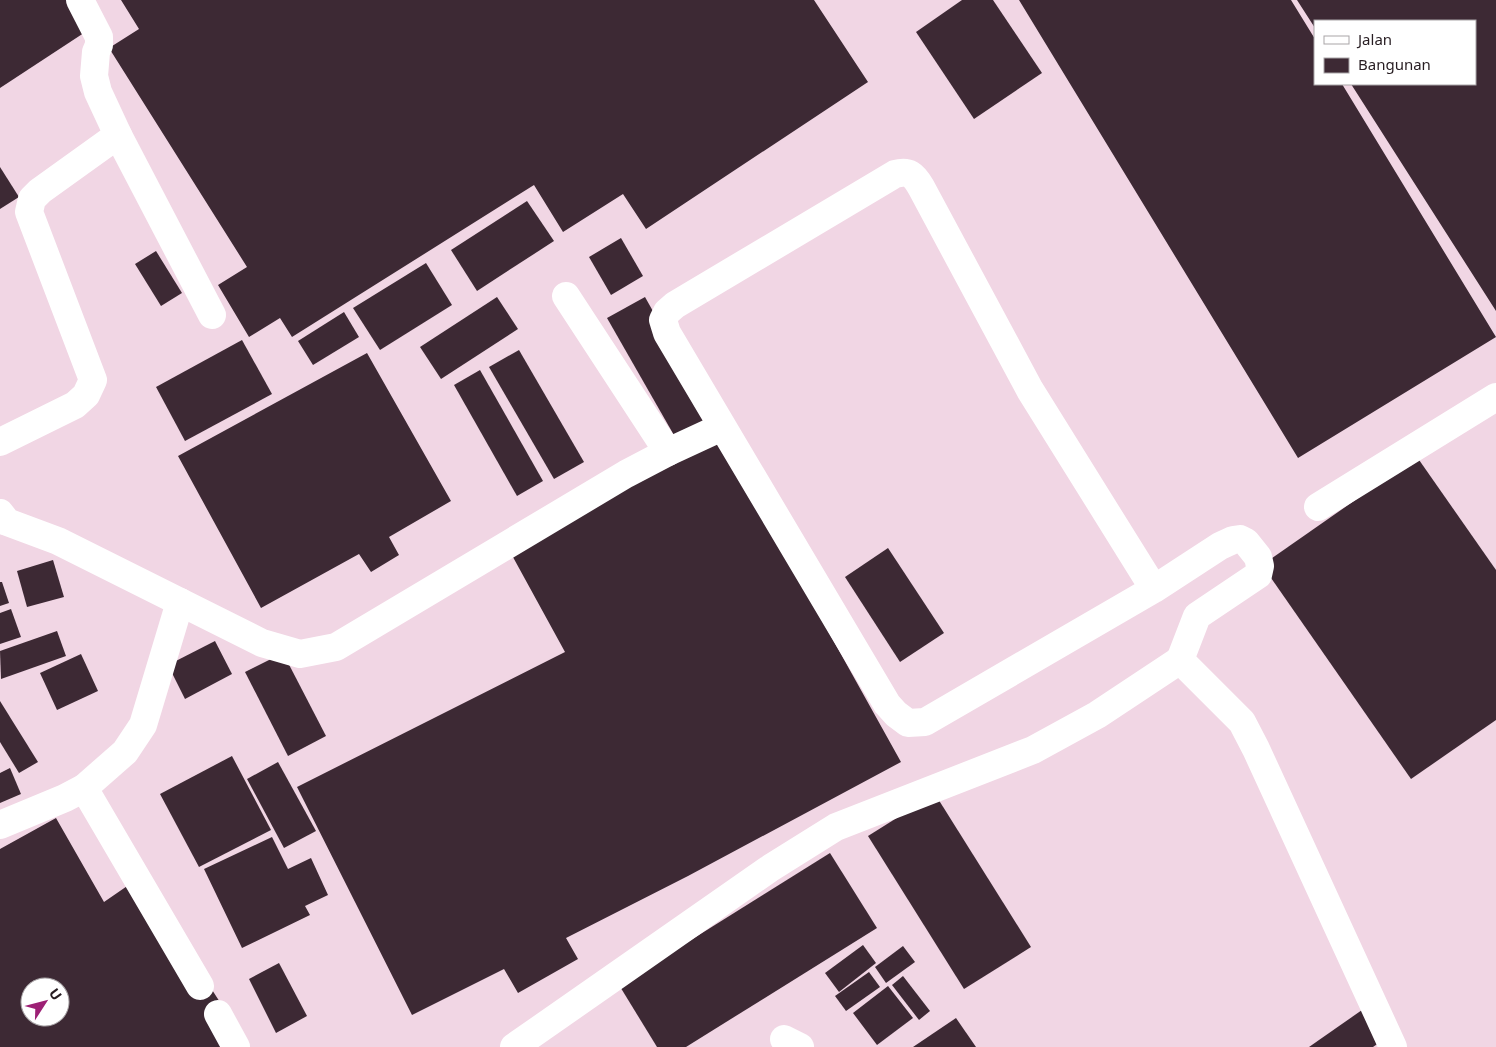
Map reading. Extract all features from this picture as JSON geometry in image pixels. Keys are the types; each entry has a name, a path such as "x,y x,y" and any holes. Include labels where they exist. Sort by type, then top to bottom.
{"lane":[{"path":"80,0 99,37 94,76 98,92 118,135 212,315"},
{"path":"0,442 75,404 86,395 93,380 30,212 32,199 40,191 118,135"},
{"path":"514,1047 768,869 836,827 1033,750 1097,715 1180,660 1197,616 1258,575 1260,571 1260,561 1246,542 1240,539 1233,540 1220,546 1154,589 925,722 908,723 886,704 667,333 663,320 667,312 675,305 895,174 902,171 910,173 921,187 1030,390 1154,589"},
{"path":"566,296 668,452"},
{"path":"1318,507 1496,397"},
{"path":"0,513 8,522 58,541 262,643 300,654 336,647 618,479 722,426"},
{"path":"0,825 84,788 125,752 143,725 180,602"},
{"path":"1180,660 1242,722 1393,1047"},
{"path":"84,788 200,986"},
{"path":"218,1014 236,1047"}],"building":[{"path":"0,0 75,0 93,27 0,88"},
{"path":"121,0 814,0 868,82 646,229 623,194 563,232 534,185 292,337 280,318 249,337 218,285 247,267 109,48 139,29"},
{"path":"962,0 993,0 1042,73 974,119 916,32"},
{"path":"1019,0 1291,0 1314,37 1314,85 1343,85 1496,337 1298,458"},
{"path":"1297,0 1496,0 1496,311 1352,85 1476,85 1476,20 1314,20 1314,26"},
{"path":"0,167 19,197 0,209"},
{"path":"527,201 554,241 477,291 451,250"},
{"path":"621,238 643,276 611,295 589,257"},
{"path":"156,251 182,293 161,306 135,264"},
{"path":"426,263 452,305 380,350 353,308"},
{"path":"497,297 518,329 441,379 420,347"},
{"path":"645,297 712,416 675,437 607,318"},
{"path":"344,312 359,337 313,365 298,341"},
{"path":"242,340 272,394 185,441 156,387"},
{"path":"519,350 584,462 554,479 489,367"},
{"path":"367,353 451,501 389,537 399,555 371,572 359,554 261,608 178,456"},
{"path":"480,370 543,481 517,496 454,385"},
{"path":"719,435 901,762 688,876 566,938 578,959 518,993 504,969 412,1015 297,787 565,652 508,548"},
{"path":"1417,457 1496,570 1496,720 1411,779 1262,565"},
{"path":"888,548 944,633 900,662 845,577"},
{"path":"53,560 64,597 27,607 17,571"},
{"path":"0,582 2,582 9,603 0,606"},
{"path":"11,609 21,637 0,644 0,613"},
{"path":"57,631 66,656 1,679 0,651"},
{"path":"215,641 232,674 185,699 168,665"},
{"path":"283,653 326,736 288,756 245,672"},
{"path":"81,654 98,691 57,710 40,673"},
{"path":"0,701 38,762 19,773 0,742"},
{"path":"232,756 271,830 199,867 160,794"},
{"path":"278,762 316,831 284,848 247,779"},
{"path":"10,768 21,794 0,803 0,773"},
{"path":"935,794 1031,947 964,989 868,836"},
{"path":"56,818 104,902 133,882 207,982 225,1010 224,1047 0,1047 0,849"},
{"path":"272,837 288,869 311,858 328,895 305,906 310,915 242,948 204,869"},
{"path":"830,853 877,928 686,1047 657,1047 619,985"},
{"path":"863,945 876,963 839,992 825,973"},
{"path":"903,946 915,962 886,983 875,967"},
{"path":"279,963 307,1016 276,1033 249,979"},
{"path":"869,972 880,987 846,1011 835,996"},
{"path":"903,976 930,1011 919,1020 892,985"},
{"path":"888,986 913,1018 877,1045 853,1013"},
{"path":"1362,1010 1383,1040 1373,1047 1309,1047"},
{"path":"956,1018 976,1047 913,1047"}]}
